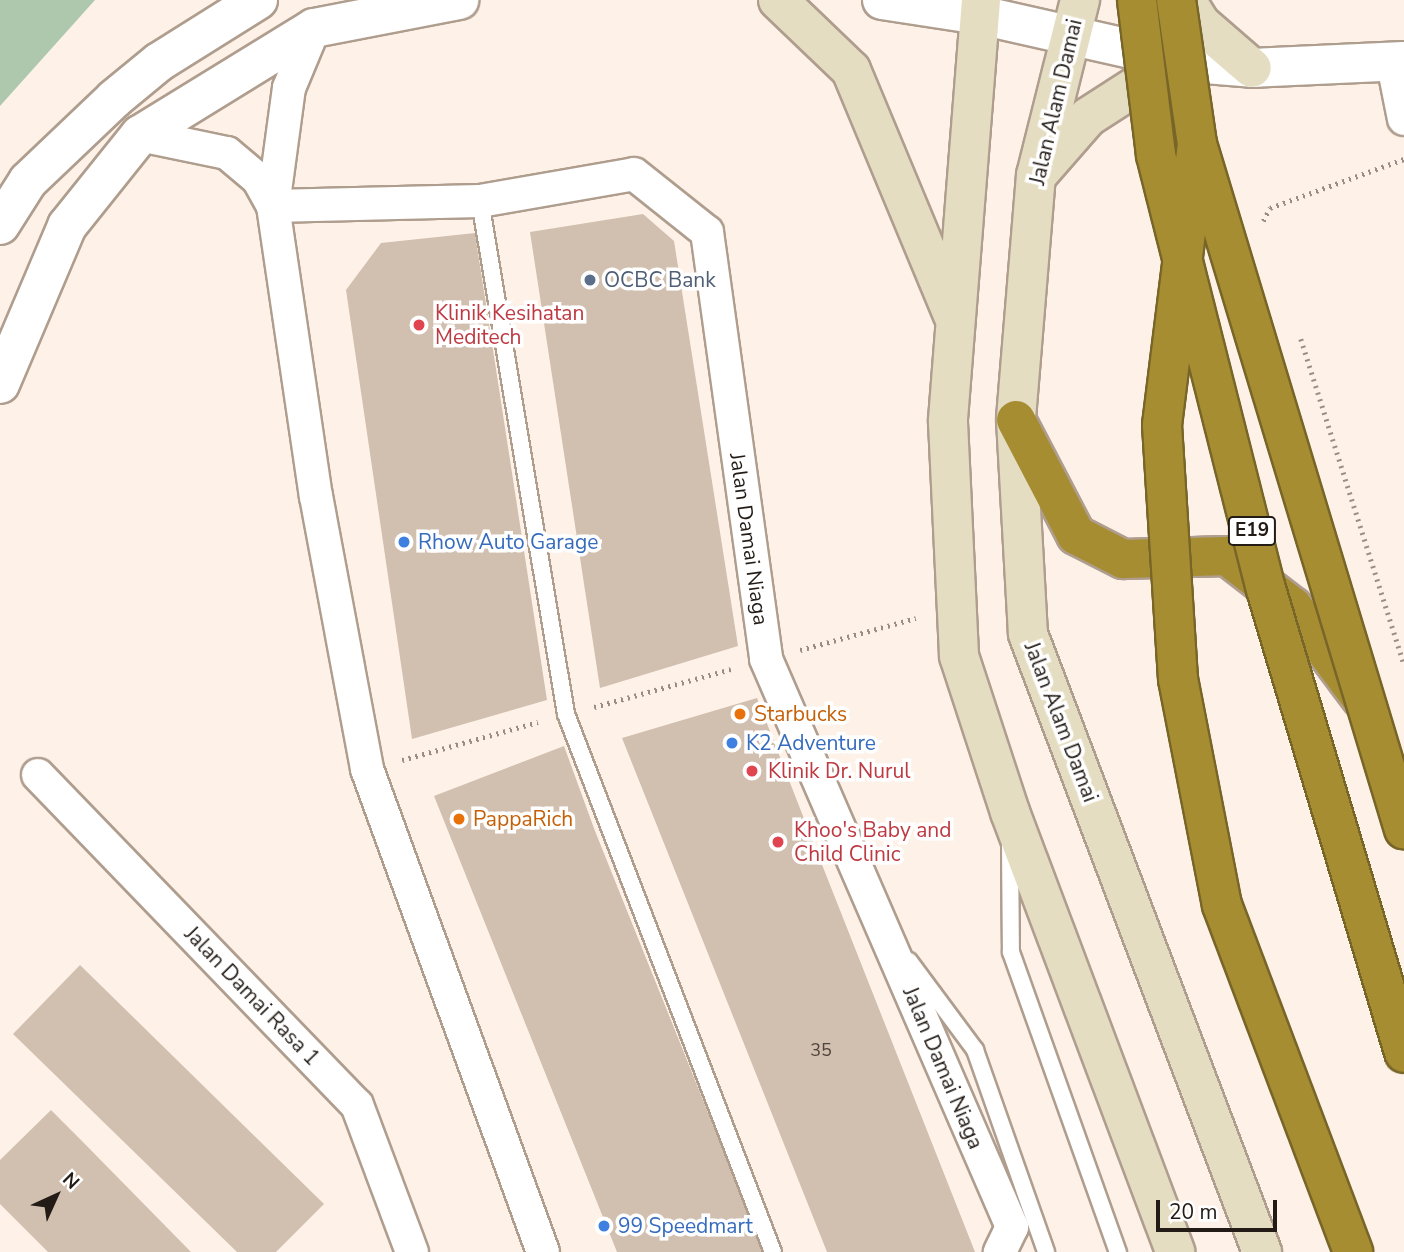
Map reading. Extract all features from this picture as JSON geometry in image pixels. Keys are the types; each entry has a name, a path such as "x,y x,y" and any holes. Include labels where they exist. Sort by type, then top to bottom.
{"highway":[{"name":"E19","path":"1138,0 1156,155 1266,589 1404,1053"},
{"path":"1176,0 1197,144 1404,829"},
{"path":"1197,144 1163,425 1178,679 1222,905 1353,1252"},
{"path":"1016,420 1076,535 1123,559 1227,556 1293,607 1404,764"}],"main road":[{"path":"778,0 851,69 957,323"},
{"name":"Jalan Alam Damai","path":"1080,0 1036,176 1016,420 1028,634 1262,1252"},
{"path":"1186,0 1201,24 1252,68"},
{"path":"981,7 948,422 959,656 1010,812 1175,1252"},
{"path":"1036,176 1088,117 1175,61"}],"street":[{"path":"0,225 28,181 114,99 159,62 258,0"},
{"path":"0,384 67,226 140,135 314,28 459,0"},
{"path":"882,0 981,7 1069,37 1175,61 1252,68 1399,62 1404,119"},
{"path":"1115,0 1252,68"},
{"path":"314,28 287,99 273,206 316,496 367,769 543,1252"},
{"path":"140,135 227,153 258,179 273,206"},
{"name":"Jalan Damai Niaga","path":"273,206 480,201 634,174 707,232 766,659 1012,1227 1000,1252"},
{"name":"Jalan Damai Rasa 1","path":"37,775 357,1105 411,1252"}],"lane":[{"path":"480,201 566,714 774,1252"},
{"path":"1010,812 1011,952 1118,1252"},
{"path":"879,919 975,1050 1046,1252"}],"path":[{"path":"1258,229 1270,208 1404,159"},
{"path":"766,659 957,607"}],"green space":[{"path":"0,0 95,0 0,106"}],"building":[{"path":"643,214 674,241 738,646 600,688 530,232"},
{"path":"475,233 547,700 412,739 346,290 381,243"},
{"path":"757,698 975,1252 827,1252 622,738"},
{"path":"564,746 595,831 764,1252 617,1252 434,796"},
{"path":"80,965 324,1204 276,1252 237,1252 13,1034"},
{"path":"51,1110 191,1252 48,1252 0,1204 0,1160"}],"place":[{"name":"OCBC Bank","path":"590,280"},
{"name":"Klinik Kesihatan Meditech","path":"419,325"},
{"name":"Rhow Auto Garage","path":"404,542"},
{"name":"Starbucks","path":"740,714"},
{"name":"K2 Adventure","path":"732,743"},
{"name":"Klinik Dr. Nurul","path":"752,771"},
{"name":"PappaRich","path":"459,819"},
{"name":"Khoo's Baby and Child Clinic","path":"778,842"},
{"name":"99 Speedmart","path":"604,1226"}]}
